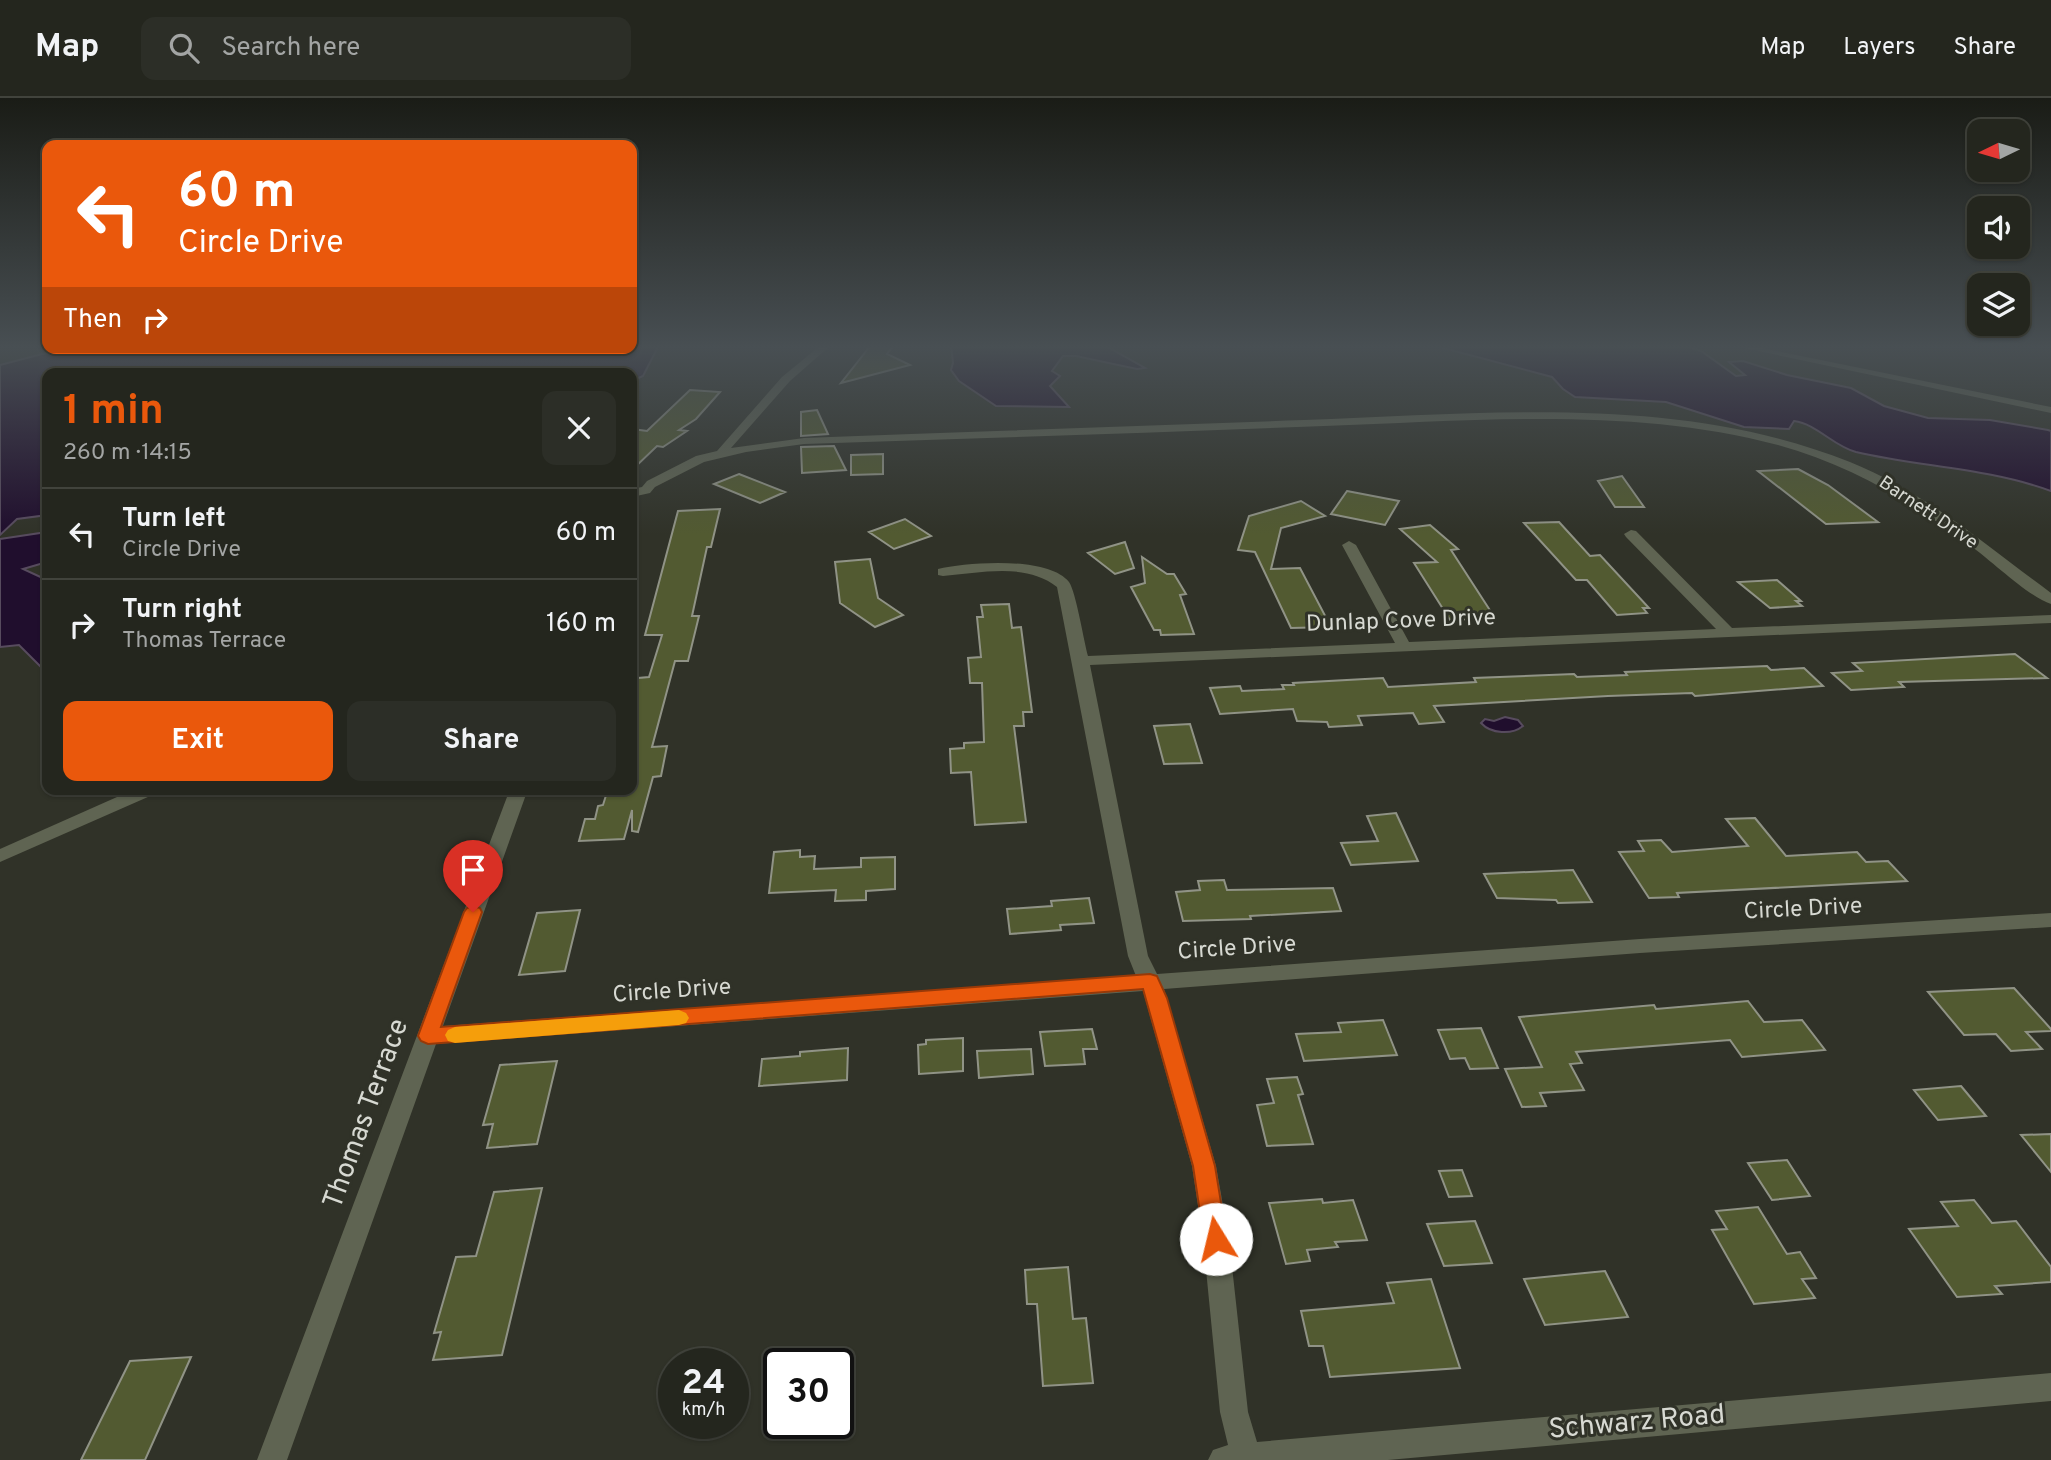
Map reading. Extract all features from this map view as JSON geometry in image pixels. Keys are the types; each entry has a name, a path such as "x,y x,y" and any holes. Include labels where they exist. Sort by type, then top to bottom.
{"street":[{"path":"722,453 759,409"},
{"name":"Barnett Drive","path":"637,492 646,490 651,484 700,459 804,440 1538,417 1602,416 1662,420 1692,423 1776,442 1819,454 1870,474 1909,498 2051,600"},
{"path":"637,500 646,490"},
{"path":"1631,534 1727,632"},
{"path":"1349,545 1404,646"},
{"path":"943,572 1019,568 1046,572 1064,585 1138,956 1157,998 1204,1166 1216,1239 1234,1412 1234,1459"},
{"name":"Dunlap Cove Drive","path":"1081,661 2051,619"},
{"path":"0,856 137,795"},
{"name":"Thomas Terrace","path":"272,1460 517,795"},
{"name":"Circle Drive","path":"428,1036 1150,981 2051,920"},
{"name":"Schwarz Road","path":"1234,1459 2051,1387"}],"shaded area":[{"path":"0,409 42,409 42,516 17,519 0,535"},
{"path":"1686,409 1893,409 1928,418 1990,420 2048,430 2051,431 2051,491 2003,477 1856,452 1810,426 1794,421 1789,429 1744,427"},
{"path":"42,533 42,563 23,569 42,578 42,668 19,645 0,647 0,539"},
{"path":"1505,717 1518,720 1523,726 1502,732 1485,727 1481,723 1485,719 1494,721"}],"building":[{"path":"671,409 705,409 696,419 679,430 687,431 663,447 657,446 637,465 637,430 647,431"},
{"path":"817,410 828,434 801,436 801,412"},
{"path":"834,446 846,470 802,473 801,447"},
{"path":"883,454 883,474 851,475 851,455"},
{"path":"1798,469 1828,485 1878,522 1826,524 1758,471"},
{"path":"739,474 785,492 760,503 714,484"},
{"path":"1622,476 1644,507 1615,507 1598,481"},
{"path":"1347,491 1399,501 1385,525 1331,514"},
{"path":"1301,501 1325,516 1281,528 1271,569 1300,568 1331,627 1291,628 1255,552 1238,550 1249,516"},
{"path":"720,509 711,547 707,547 692,616 699,616 688,661 675,661 652,747 667,746 661,776 653,777 638,832 632,831 632,810 624,839 579,841 585,819 595,819 598,806 603,805 606,795 637,795 637,680 649,677 662,635 645,635 678,511"},
{"path":"905,519 931,536 894,549 869,532"},
{"path":"1559,522 1590,556 1600,555 1649,608 1643,608 1647,613 1617,615 1587,580 1576,580 1524,523"},
{"path":"1430,525 1458,549 1451,550 1495,618 1450,620 1414,563 1437,562 1400,529"},
{"path":"1125,542 1134,568 1115,574 1088,553"},
{"path":"1142,557 1167,574 1174,574 1186,594 1180,595 1194,634 1161,635 1160,630 1154,630 1131,587 1145,583"},
{"path":"870,559 878,598 903,615 875,627 840,603 835,562"},
{"path":"1777,580 1801,601 1796,601 1802,606 1770,608 1738,582"},
{"path":"1009,604 1012,628 1021,627 1032,712 1023,712 1024,726 1014,726 1026,822 975,825 971,772 951,773 950,749 964,748 964,743 984,742 982,683 970,683 968,658 981,657 977,617 983,617 981,605"},
{"path":"2015,654 2047,678 1899,682 1904,687 1851,690 1832,673 1862,671 1853,663"},
{"path":"1767,666 1771,670 1804,668 1823,686 1695,696 1692,693 1608,696 1434,706 1444,722 1419,724 1413,713 1358,716 1362,725 1329,727 1327,722 1297,721 1293,709 1220,714 1210,688 1240,686 1242,691 1284,689 1282,685 1294,685 1293,683 1383,678 1388,687 1476,682 1474,678 1627,675 1625,672"},
{"path":"1190,724 1202,763 1164,764 1154,726"},
{"path":"1396,813 1418,861 1351,865 1341,843 1378,841 1367,816"},
{"path":"1755,818 1786,856 1857,852 1866,862 1888,861 1907,881 1677,893 1679,897 1649,898 1619,852 1644,851 1638,841 1661,840 1672,852 1748,846 1726,819"},
{"path":"800,850 800,857 815,856 814,869 861,867 861,858 895,857 895,889 866,891 866,900 835,901 836,890 769,893 774,852"},
{"path":"1573,870 1592,902 1558,903 1556,900 1497,898 1484,874"},
{"path":"1224,880 1227,890 1333,888 1341,911 1250,916 1251,919 1183,921 1176,892 1200,890 1198,881"},
{"path":"1089,898 1094,923 1060,925 1061,930 1010,934 1007,909 1052,906 1051,901"},
{"path":"580,910 565,971 519,975 537,913"},
{"path":"2014,988 2051,1029 2026,1032 2042,1049 2011,1051 1996,1034 1964,1035 1928,992"},
{"path":"1748,1001 1764,1022 1802,1020 1825,1050 1742,1057 1730,1040 1576,1052 1582,1063 1570,1064 1584,1090 1540,1093 1546,1106 1522,1107 1505,1069 1542,1067 1519,1017 1654,1005 1656,1009"},
{"path":"1383,1020 1397,1055 1304,1061 1296,1034 1341,1032 1338,1023"},
{"path":"1481,1028 1498,1068 1470,1069 1465,1058 1450,1059 1438,1030"},
{"path":"1092,1029 1097,1049 1083,1049 1085,1064 1045,1066 1040,1032"},
{"path":"963,1038 963,1071 919,1074 918,1045 926,1044 926,1040"},
{"path":"848,1048 847,1080 759,1086 762,1059 800,1056 800,1052"},
{"path":"1031,1049 1033,1074 979,1078 977,1051"},
{"path":"557,1061 537,1144 487,1148 493,1124 483,1125 500,1065"},
{"path":"1297,1077 1303,1094 1298,1095 1313,1144 1267,1146 1257,1105 1274,1103 1267,1079"},
{"path":"1961,1086 1986,1116 1938,1120 1914,1090"},
{"path":"2051,1134 2051,1172 2021,1135"},
{"path":"1787,1160 1810,1196 1772,1200 1748,1163"},
{"path":"1462,1170 1472,1196 1449,1197 1439,1171"},
{"path":"542,1188 502,1355 433,1360 441,1332 434,1333 456,1257 476,1256 494,1192"},
{"path":"1322,1199 1323,1203 1353,1200 1367,1240 1335,1242 1338,1247 1307,1250 1310,1261 1286,1264 1269,1203"},
{"path":"1974,1200 1992,1223 2016,1221 2051,1267 2051,1282 1995,1286 2002,1294 1957,1297 1909,1229 1958,1226 1941,1202"},
{"path":"1758,1207 1787,1254 1800,1252 1816,1278 1802,1279 1815,1298 1754,1304 1712,1230 1727,1229 1716,1211"},
{"path":"1475,1221 1492,1263 1444,1266 1427,1224"},
{"path":"1068,1267 1073,1319 1086,1318 1093,1383 1043,1386 1037,1304 1027,1304 1025,1270"},
{"path":"1605,1271 1628,1317 1545,1325 1524,1279"},
{"path":"1431,1279 1460,1368 1330,1377 1323,1346 1309,1346 1301,1311 1394,1303 1387,1283"},
{"path":"191,1357 145,1460 81,1460 130,1361"}],"slow traffic":[{"path":"455,1035 679,1018"}],"route":[{"path":"473,912 428,1036 1150,981 1204,1166 1216,1239"}]}
